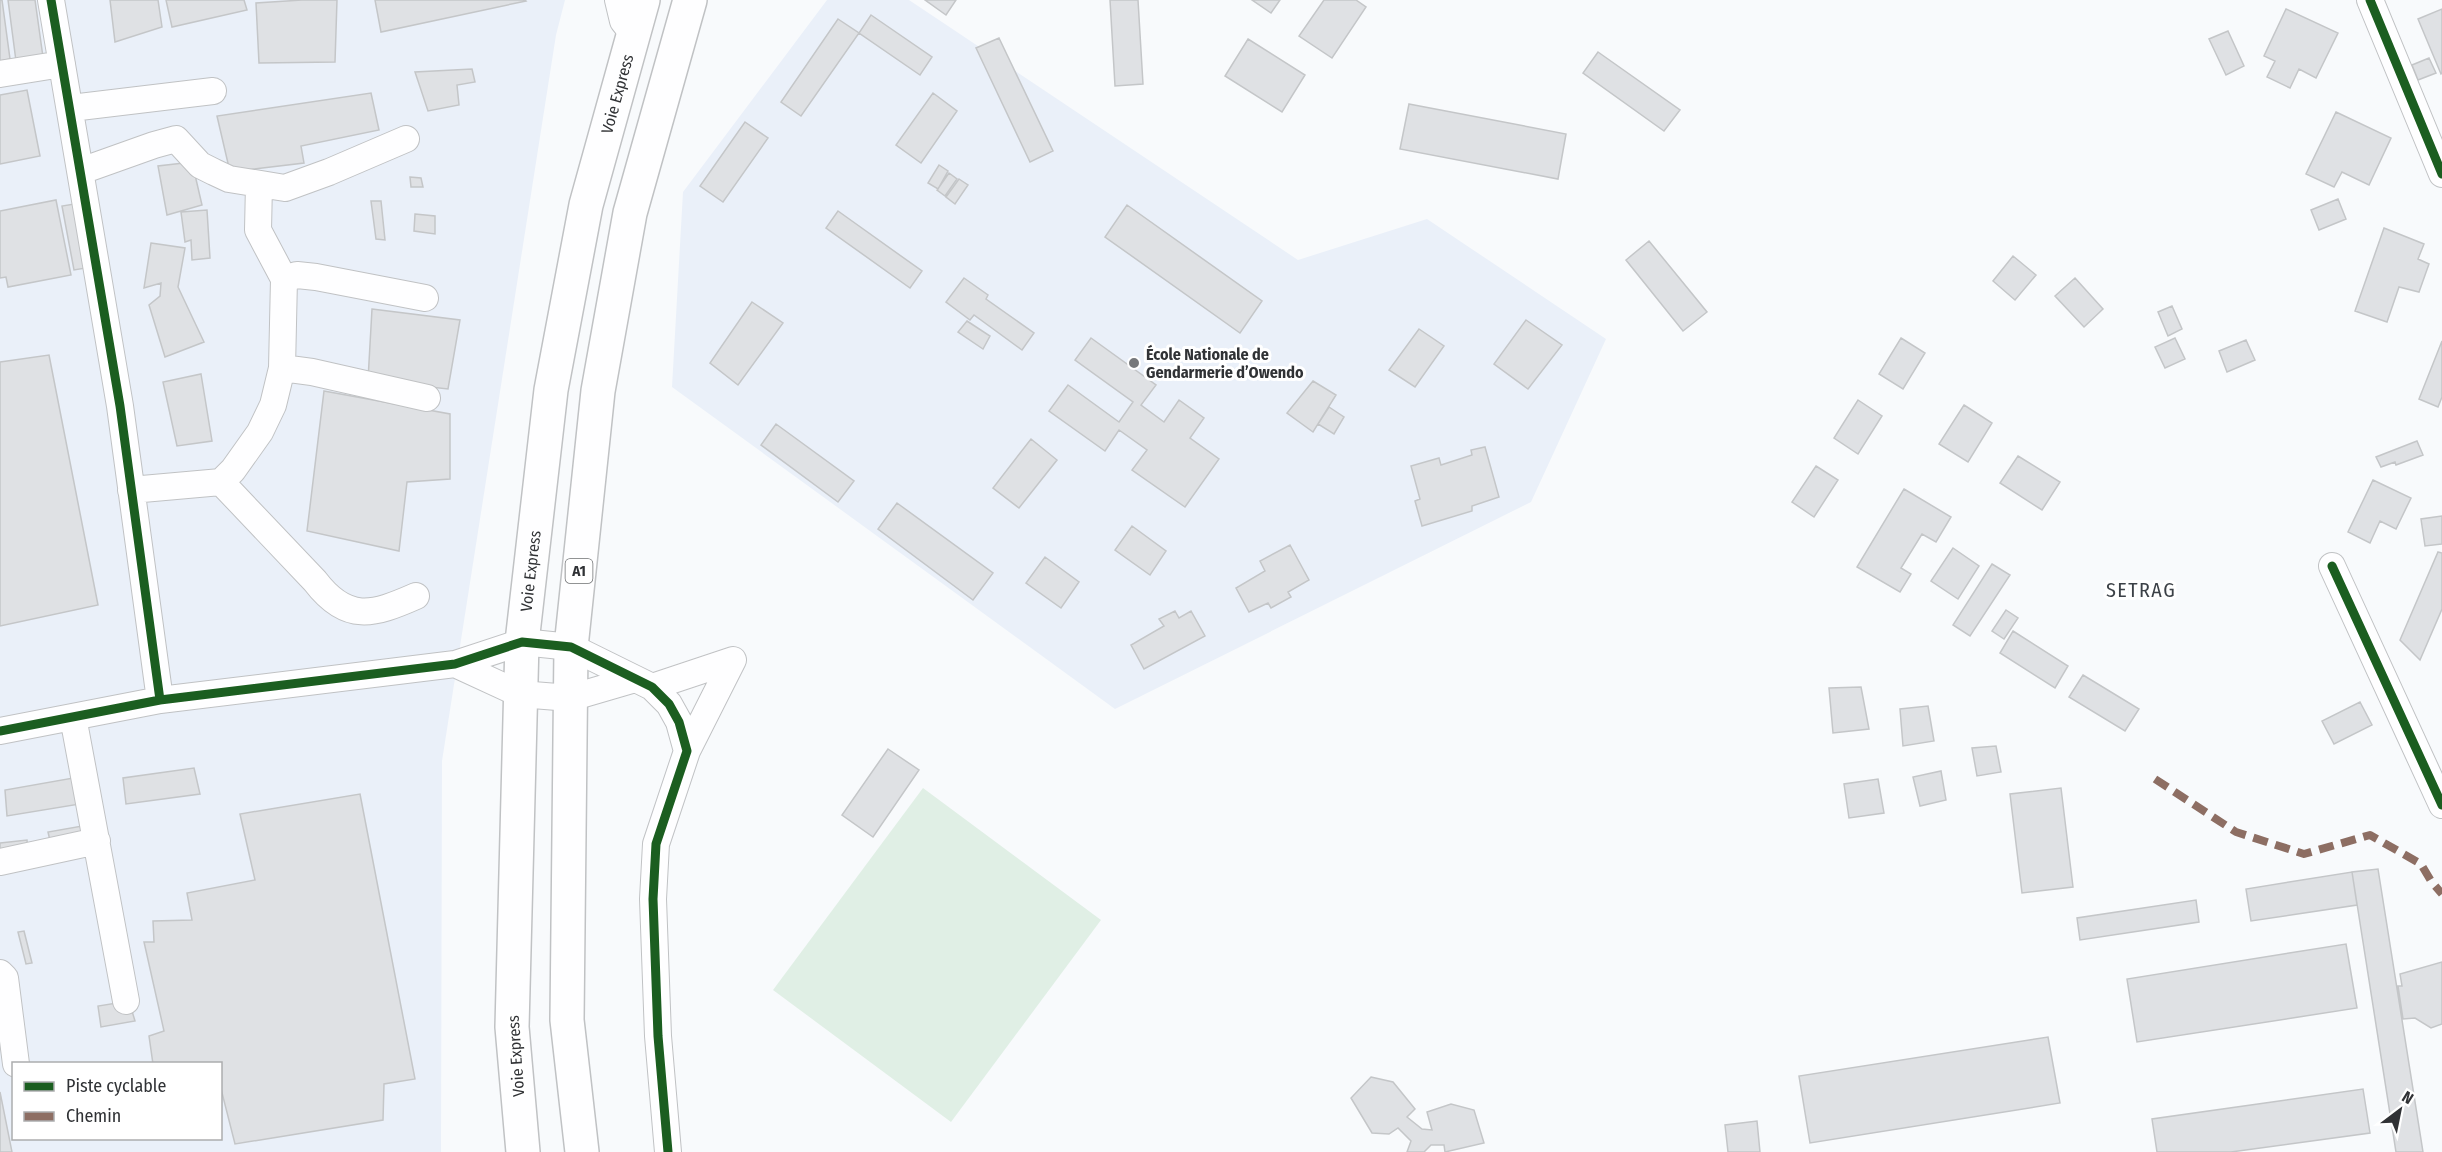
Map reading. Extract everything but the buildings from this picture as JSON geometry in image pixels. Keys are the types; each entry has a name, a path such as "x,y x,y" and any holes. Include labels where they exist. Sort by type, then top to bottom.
{"highway":[{"name":"Voie Express","path":"523,1152 512,1027 522,642 554,378 586,205 643,0"},
{"name":"A1","path":"582,1152 567,1020 571,647 598,391 630,213 690,0"}],"street":[{"path":"51,0 71,108 131,490 160,700"},
{"path":"618,0 623,21 634,35"},
{"path":"2370,0 2442,174"},
{"path":"0,74 62,64"},
{"path":"71,108 213,91"},
{"path":"81,171 176,139 200,165 229,179 285,188 406,139"},
{"path":"131,490 221,482 233,470 260,432 273,405 282,368 284,279 258,230 259,184"},
{"path":"284,279 297,275 316,277 426,298"},
{"path":"282,368 312,372 427,398"},
{"path":"221,482 326,595 344,608 367,612 382,611 416,596"},
{"path":"2332,566 2442,806"},
{"path":"0,731 160,700 455,664 522,642 571,647 644,683 669,704 680,722 687,751"},
{"path":"455,664 520,694 570,698 644,683 733,660 687,751 656,844 654,888 658,1036 668,1152"},
{"path":"73,717 126,1001"},
{"path":"0,862 4,859 97,841"},
{"path":"0,973 5,978 16,1062"}],"shaded area":[{"path":"0,0 565,0 556,35 442,761 441,1152 0,1152"},
{"name":"École Nationale de Gendarmerie d’Owendo","path":"827,0 909,0 1298,260 1427,219 1606,339 1531,502 1115,709 672,387 683,192"},
{"path":"923,788 1101,920 951,1122 773,990"}],"marked path":[{"path":"2155,779 2236,832 2304,854 2370,835 2421,864 2442,894"}],"cycle path":[{"path":"51,0 120,406 160,700"},
{"path":"2370,0 2442,174"},
{"path":"2332,566 2442,805"},
{"path":"0,731 160,700 455,664 522,642 571,647 652,687 669,704 679,722 687,751 656,844 653,899 658,1036 668,1152"}],"place":[{"name":"École Nationale de Gendarmerie d’Owendo","path":"1134,363"}],"district":[{"name":"SETRAG","path":"2141,590"}]}
